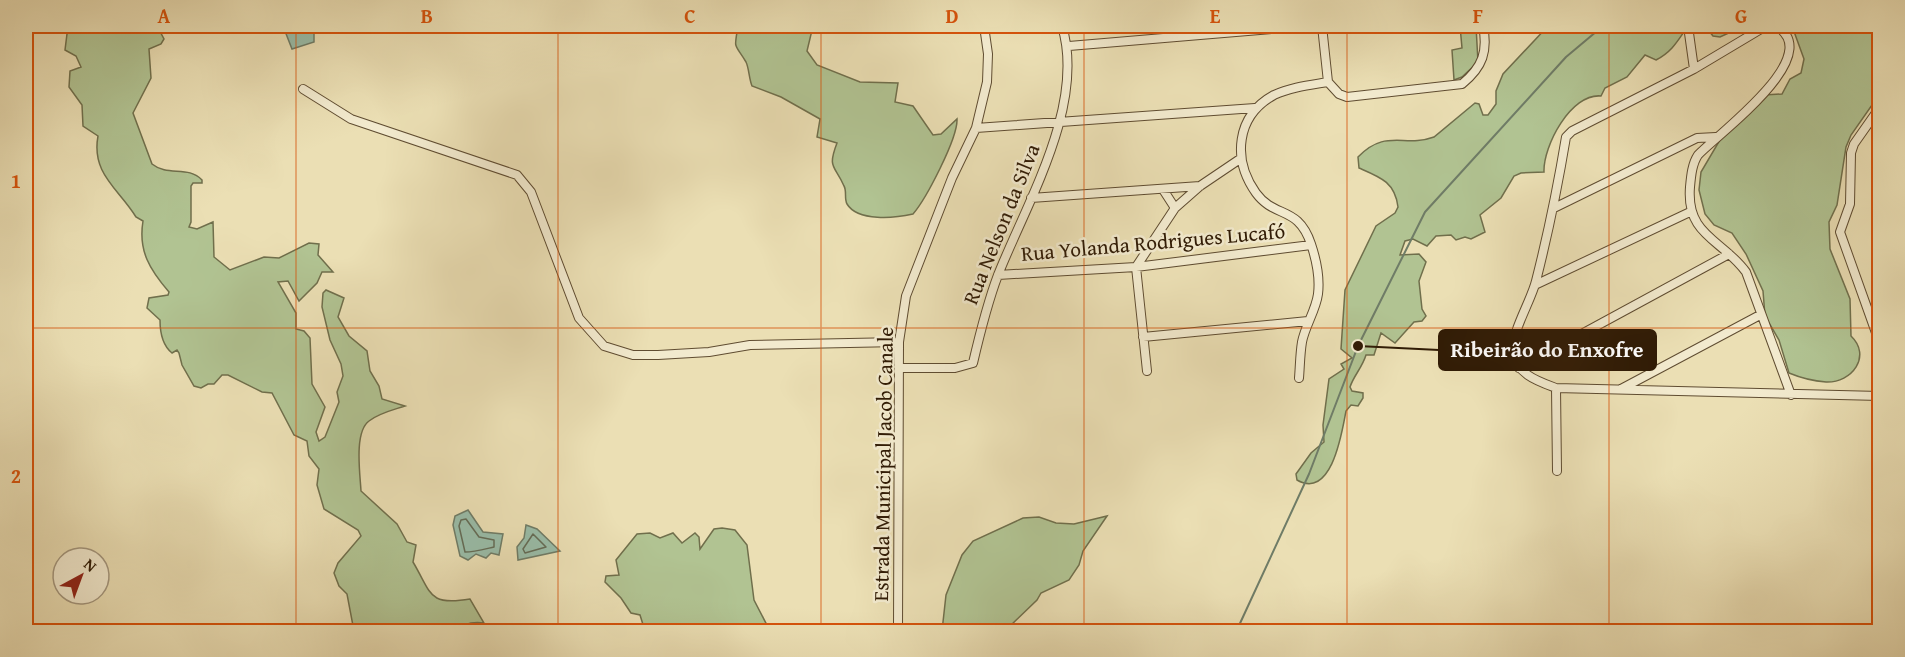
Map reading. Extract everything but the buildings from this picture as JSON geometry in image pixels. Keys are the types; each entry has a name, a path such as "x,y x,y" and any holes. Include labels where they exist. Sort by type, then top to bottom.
{"street":[{"name":"Estrada Municipal Jacob Canale","path":"898,632 899,342 906,296 951,178 976,128 987,82 988,54 984,26"},
{"name":"Rua Nelson da Silva","path":"900,368 955,368 973,363 982,322 998,275 1060,123 1069,46 1062,26"},
{"path":"1069,46 1306,26"},
{"path":"1322,26 1328,82 1339,94 1347,97 1462,84 1474,74 1485,55 1483,26"},
{"path":"1688,26 1694,69"},
{"path":"1766,26 1694,69 1572,131 1566,137 1554,208 1535,285 1515,338 1513,350 1519,368 1532,379 1556,388 1880,396"},
{"path":"1776,26 1786,33 1790,41 1789,56 1767,93 1716,137 1694,161 1690,181 1690,212 1704,234 1729,254 1746,272 1791,395"},
{"path":"976,128 1256,108 1292,88 1328,82"},
{"path":"303,89 351,119 517,175 531,192 563,282 579,318 604,346 633,355 658,355 709,352 750,345 899,342"},
{"path":"1879,341 1840,232 1850,204 1851,153 1854,144 1880,107"},
{"path":"1256,108 1243,135 1240,159 1257,194 1276,209 1299,220 1311,245 1317,272 1318,294 1302,342 1299,378"},
{"path":"1554,208 1697,138 1716,137"},
{"path":"1147,371 1136,267 1174,208 1200,186 1240,159"},
{"path":"1031,198 1164,191 1200,186"},
{"path":"1164,191 1174,208"},
{"path":"1535,285 1690,212"},
{"name":"Rua Yolanda Rodrigues Lucafó","path":"998,275 1136,267 1311,245"},
{"path":"1519,368 1729,254"},
{"path":"1620,390 1760,315"},
{"path":"1143,337 1308,321"},
{"path":"1556,388 1557,471"}],"shaded area":[{"path":"68,26 157,26 164,39 161,44 149,49 151,78 133,113 152,164 165,170 191,173 202,180 202,183 193,183 191,186 189,227 197,229 213,222 214,257 230,270 264,257 279,258 309,243 319,244 318,255 333,272 322,272 317,283 299,301 288,281 278,282 296,313 296,329 304,331 310,338 312,384 325,407 316,432 319,441 325,437 339,402 337,392 343,376 341,364 330,340 322,307 323,293 326,290 344,298 338,317 349,336 367,351 370,371 379,386 382,399 405,406 377,416 364,426 359,453 361,491 397,524 407,542 416,545 413,562 428,590 439,599 446,601 470,599 484,623 463,626 458,631 354,631 347,594 339,586 334,573 338,563 361,536 358,530 324,509 317,485 319,469 309,456 307,441 294,435 272,393 262,392 228,375 222,375 214,384 201,388 194,386 182,365 177,350 172,353 164,342 160,320 147,308 149,298 168,295 169,292 151,268 144,251 143,221 136,217 102,171 97,149 98,136 83,126 82,105 69,87 70,71 81,67 76,56 65,50"},
{"path":"738,26 813,26 807,51 817,65 860,82 898,83 895,102 913,106 933,135 941,134 957,119 952,140 940,168 913,214 877,217 859,214 852,210 847,204 845,188 832,162 837,143 817,137 820,119 781,97 752,86 747,64 736,46"},
{"path":"1460,26 1476,26 1478,62 1462,77 1454,80 1452,50 1462,48"},
{"path":"1548,26 1688,26 1675,45 1662,57 1656,60 1645,55 1627,77 1605,88 1601,96 1590,97 1579,103 1570,112 1561,123 1548,149 1544,172 1521,173 1514,176 1501,198 1480,215 1485,232 1471,239 1465,237 1456,240 1451,235 1436,236 1427,246 1413,239 1405,241 1400,255 1419,254 1426,262 1419,281 1422,309 1426,316 1422,321 1414,322 1395,343 1381,333 1374,355 1366,355 1350,387 1352,391 1363,393 1363,398 1358,406 1351,405 1346,411 1338,447 1327,472 1319,481 1309,484 1297,480 1296,474 1311,453 1324,442 1323,425 1329,379 1344,369 1341,364 1352,358 1341,349 1345,290 1376,226 1395,213 1398,207 1390,186 1380,178 1359,168 1358,157 1377,143 1395,140 1423,140 1434,137 1475,103 1479,104 1483,115 1488,115 1496,104 1496,91 1503,74"},
{"path":"1705,26 1744,26 1720,37 1713,36"},
{"path":"1792,26 1879,26 1879,95 1851,135 1846,147 1837,205 1829,222 1830,249 1850,299 1851,336 1860,352 1859,360 1851,373 1844,378 1826,382 1789,373 1779,340 1765,316 1763,291 1746,254 1732,233 1714,225 1705,214 1699,190 1701,172 1724,133 1764,95 1782,94 1790,79 1801,73 1804,59"},
{"path":"1107,516 1083,551 1079,565 1069,580 1041,593 1037,600 1010,626 987,631 942,631 946,595 962,555 973,541 1023,518 1039,517 1056,523 1074,524"},
{"path":"714,529 735,530 747,545 754,600 770,631 645,631 640,615 631,613 621,598 605,582 606,576 619,575 616,560 637,534 650,533 660,538 673,533 682,543 695,533 699,537 700,549"}],"water":[{"path":"283,26 314,26 314,42 292,49"},
{"path":"468,510 483,532 503,534 499,555 491,553 486,558 476,554 468,560 460,556 453,525 455,516"},
{"path":"526,525 537,529 560,551 518,560 517,547 524,538"}],"waterway":[{"path":"1236,632 1309,474 1358,346 1425,212 1566,57 1603,26"}],"place":[{"name":"Ribeirão do Enxofre","path":"1358,346"}]}
